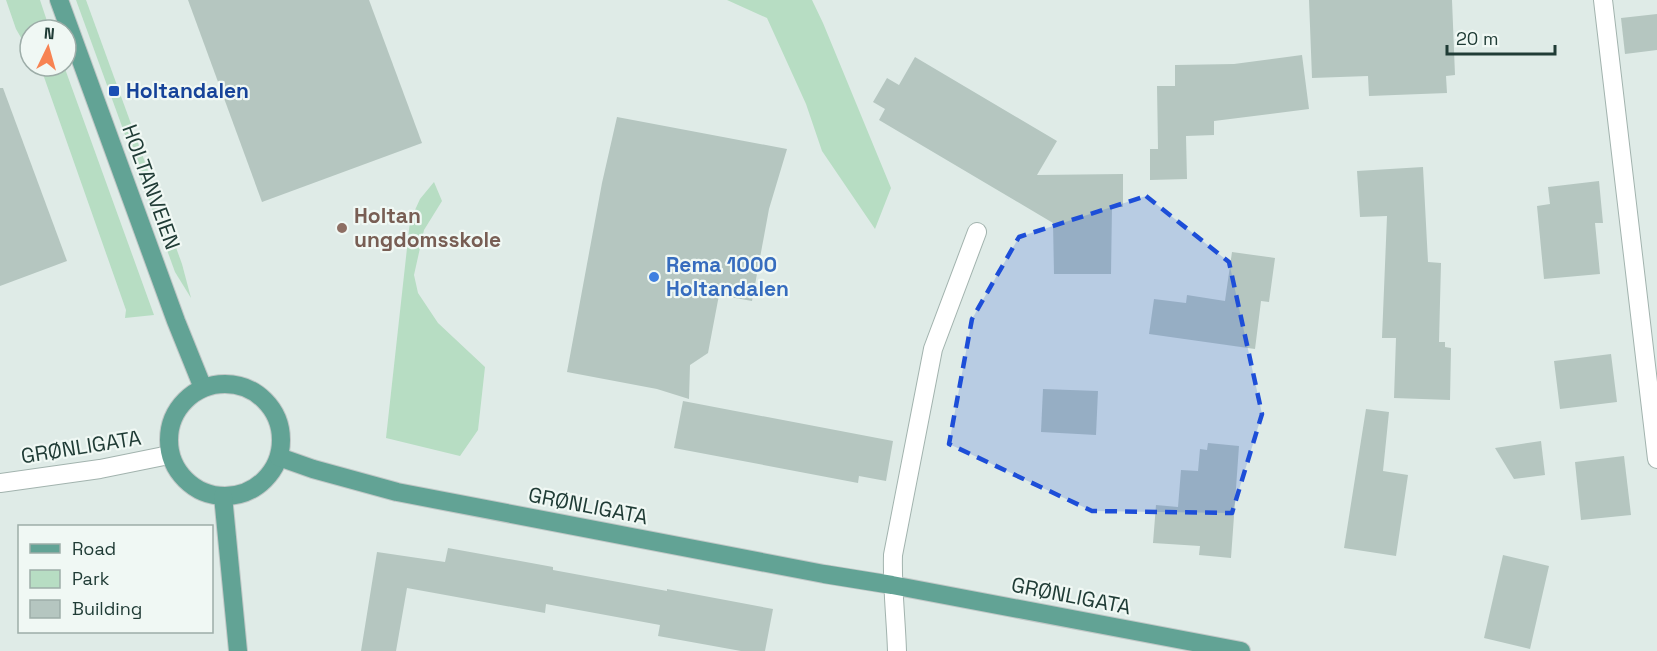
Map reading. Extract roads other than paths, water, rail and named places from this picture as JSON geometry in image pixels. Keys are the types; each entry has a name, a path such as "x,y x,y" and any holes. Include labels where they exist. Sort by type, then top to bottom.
{"main road":[{"name":"HOLTANVEIEN","path":"59,0 176,321 203,388"},
{"path":"219,384 244,386 261,396 274,411 282,432 279,457 272,472 257,487 241,494 223,496 200,490 185,480 169,455 170,427 177,411 189,396 203,388 219,384"},
{"name":"GRØNLIGATA","path":"279,457 313,469 397,492 1241,651"},
{"path":"223,496 238,651"}],"street":[{"path":"1603,0 1657,459"},
{"path":"897,651 892,585 893,555 933,349 977,232"},
{"name":"GRØNLIGATA","path":"0,483 100,469 169,455"}],"place":[{"name":"Holtandalen","path":"114,91"},
{"name":"Holtan ungdomsskole","path":"342,228"},
{"name":"Rema 1000 Holtandalen","path":"654,277"}]}
